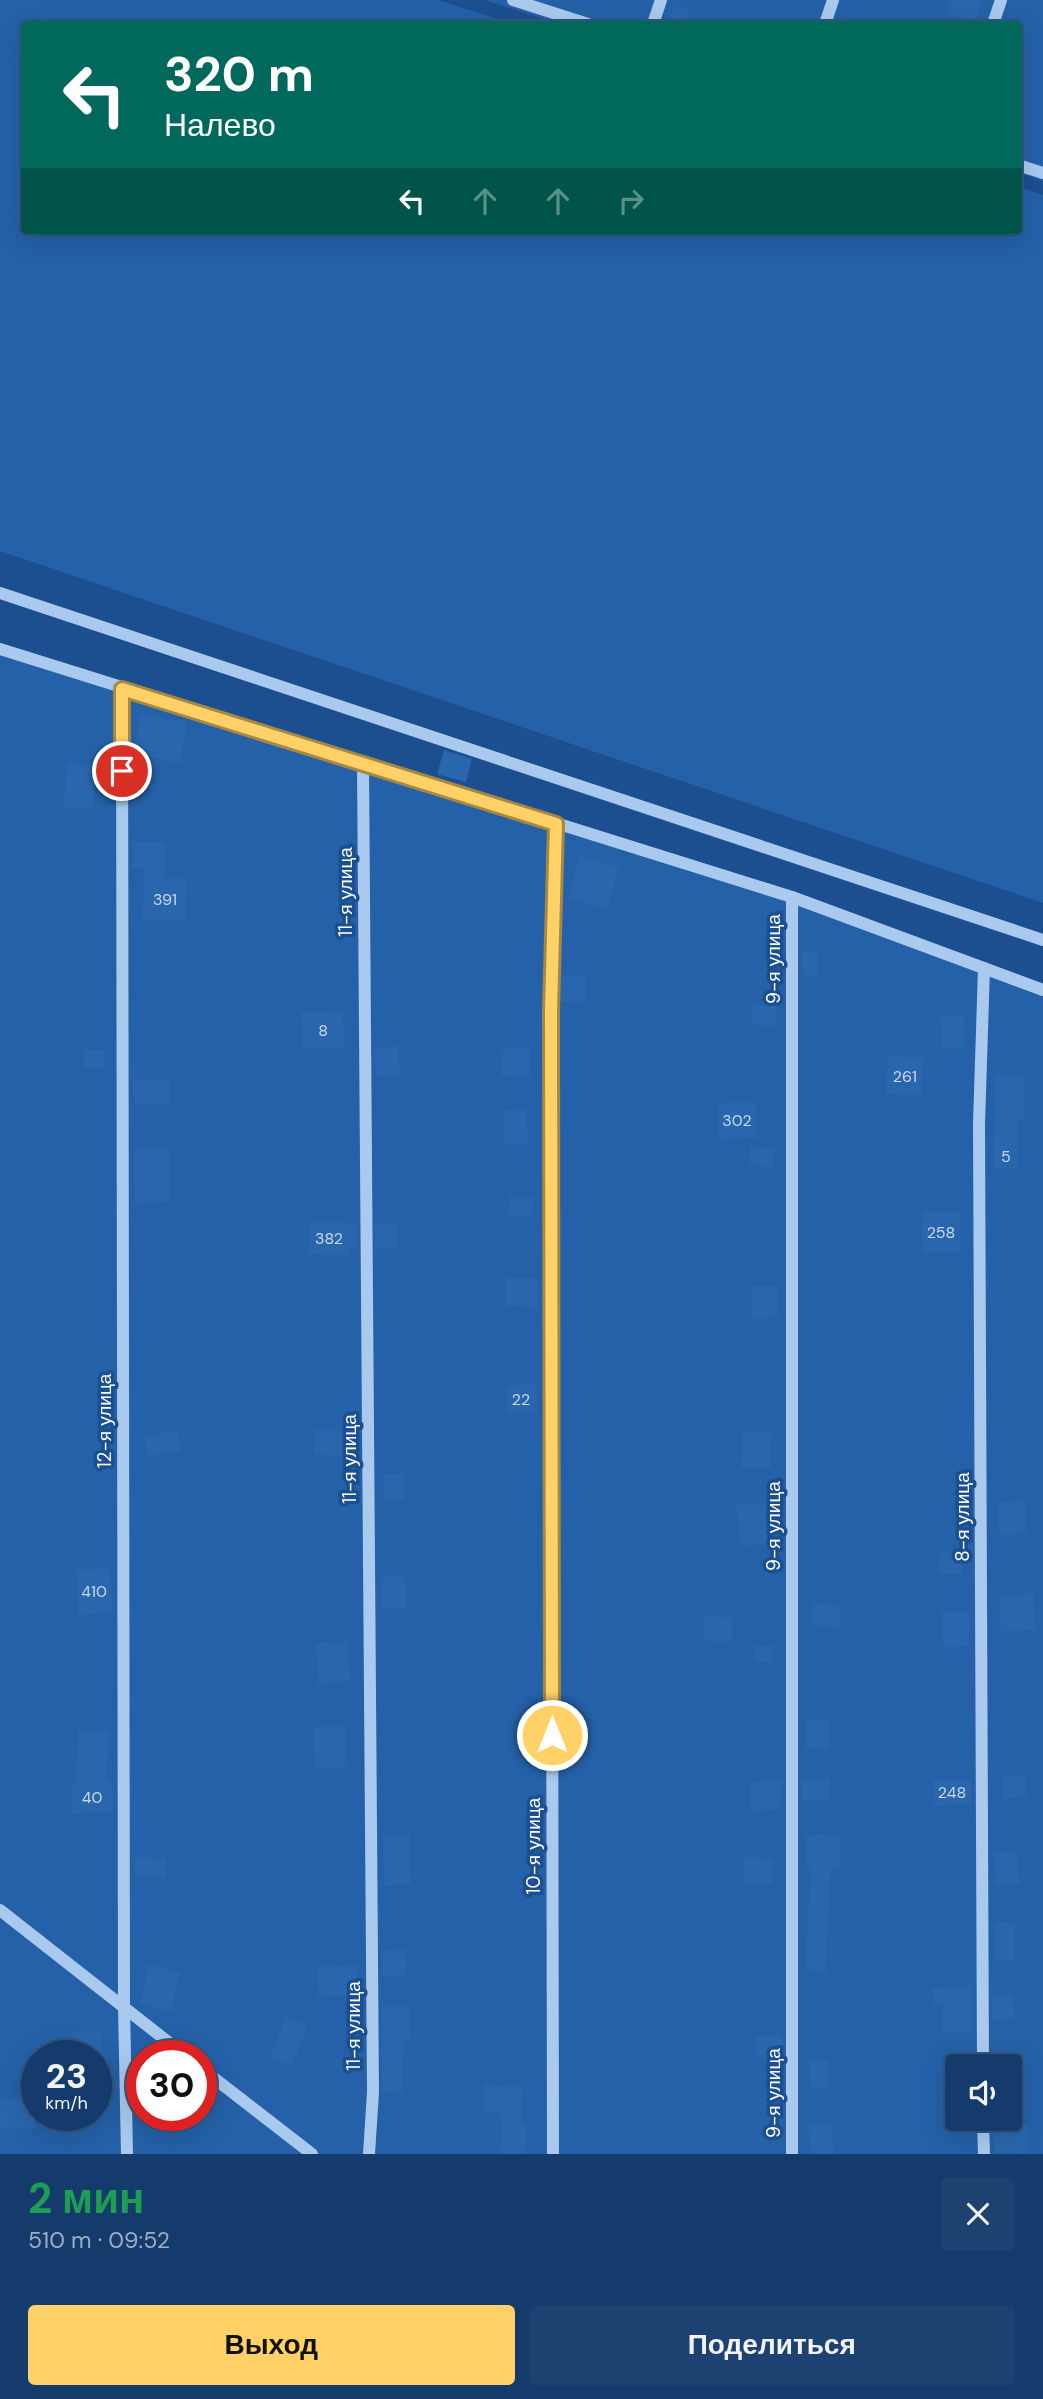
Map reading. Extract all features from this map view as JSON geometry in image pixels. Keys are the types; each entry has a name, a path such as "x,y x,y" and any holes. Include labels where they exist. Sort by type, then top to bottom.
{"street":[{"path":"513,0 579,21"},
{"path":"654,21 661,0"},
{"path":"826,21 833,0"},
{"path":"994,21 1001,0"},
{"path":"1022,166 1043,173"},
{"path":"0,593 1043,940"},
{"path":"0,649 792,897 1043,990"},
{"name":"12-я улица","path":"122,689 124,2007 127,2154"},
{"name":"11-я улица","path":"363,764 373,2078 369,2154"},
{"name":"10-я улица","path":"553,2154 551,1010 556,824"},
{"name":"9-я улица","path":"792,897 792,2154"},
{"name":"8-я улица","path":"983,2054 979,1124 984,968"},
{"path":"0,1910 166,2040"},
{"path":"217,2080 312,2154"},
{"path":"983,2131 984,2154"}],"shaded area":[{"path":"0,0 438,0 504,21 21,21 21,235 1022,235 1022,188 1043,195 1043,903 0,551"},
{"path":"485,0 1043,0 1043,181 1022,174 1022,21 551,21"},
{"path":"0,647 795,897 1043,985 1043,2154 0,2154"}],"building":[{"path":"952,0 982,0 976,21 948,14"},
{"path":"674,6 689,11 685,21 668,21"},
{"path":"140,714 187,722 180,763 133,754"},
{"path":"444,750 472,759 466,782 437,774"},
{"path":"66,764 95,765 93,809 64,807"},
{"path":"133,842 165,842 165,877 188,878 185,921 142,919 145,868 132,868"},
{"path":"580,856 619,867 608,910 568,899"},
{"path":"801,951 818,951 819,975 801,975"},
{"path":"561,976 586,976 586,1003 560,1002"},
{"path":"752,1005 776,1006 775,1026 751,1025"},
{"path":"343,1011 344,1049 302,1049 301,1012"},
{"path":"940,1016 964,1016 965,1047 941,1048"},
{"path":"398,1046 400,1075 376,1076 374,1048"},
{"path":"501,1049 530,1049 531,1075 501,1076"},
{"path":"84,1050 104,1050 105,1068 84,1069"},
{"path":"888,1056 924,1058 922,1095 886,1094"},
{"path":"995,1074 1025,1075 1024,1119 1018,1119 1018,1168 993,1168"},
{"path":"133,1080 169,1080 169,1105 134,1105"},
{"path":"756,1102 757,1138 719,1139 718,1103"},
{"path":"526,1109 528,1143 505,1144 503,1110"},
{"path":"750,1146 775,1149 773,1168 748,1165"},
{"path":"134,1149 169,1149 170,1202 135,1203"},
{"path":"509,1197 534,1198 533,1215 508,1215"},
{"path":"922,1212 960,1212 960,1252 922,1252"},
{"path":"309,1222 358,1223 358,1248 350,1248 350,1255 308,1254"},
{"path":"375,1223 397,1223 397,1249 375,1249"},
{"path":"505,1278 537,1278 537,1307 505,1306"},
{"path":"751,1286 778,1286 779,1318 752,1319"},
{"path":"536,1384 538,1413 507,1414 505,1386"},
{"path":"315,1429 344,1431 343,1456 314,1454"},
{"path":"179,1431 181,1452 146,1456 144,1435"},
{"path":"742,1432 772,1433 771,1468 741,1468"},
{"path":"384,1474 405,1474 404,1501 384,1501"},
{"path":"1025,1501 1027,1534 999,1535 998,1502"},
{"path":"770,1503 773,1544 740,1546 736,1505"},
{"path":"939,1553 962,1553 962,1574 939,1574"},
{"path":"110,1568 112,1613 78,1615 76,1570"},
{"path":"381,1577 407,1577 407,1608 381,1608"},
{"path":"1034,1593 1036,1630 1001,1631 999,1595"},
{"path":"814,1603 841,1606 839,1628 811,1624"},
{"path":"942,1612 969,1612 969,1646 943,1647"},
{"path":"704,1616 732,1618 732,1642 703,1641"},
{"path":"347,1641 351,1681 318,1684 315,1644"},
{"path":"755,1646 773,1646 772,1662 755,1662"},
{"path":"806,1719 830,1719 829,1749 805,1748"},
{"path":"346,1726 347,1767 314,1768 313,1727"},
{"path":"78,1730 109,1731 107,1781 112,1781 113,1812 72,1813 71,1782 75,1782"},
{"path":"1026,1775 1027,1797 1003,1799 1002,1776"},
{"path":"830,1778 830,1801 801,1801 801,1779"},
{"path":"783,1780 780,1810 751,1811 750,1782"},
{"path":"933,1780 971,1780 971,1804 933,1805"},
{"path":"839,1834 841,1867 831,1868 826,1972 805,1970 811,1869 807,1869 805,1836"},
{"path":"383,1835 410,1835 411,1884 384,1885"},
{"path":"1017,1850 1020,1884 996,1886 993,1853"},
{"path":"135,1857 166,1858 166,1878 135,1877"},
{"path":"744,1857 773,1858 772,1885 743,1885"},
{"path":"995,1922 1015,1922 1015,1961 995,1960"},
{"path":"406,1949 407,1975 382,1976 381,1950"},
{"path":"148,1965 180,1972 172,2011 140,2004"},
{"path":"357,1965 359,1995 318,1997 316,1967"},
{"path":"973,1985 972,2031 942,2031 942,2005 933,2005 932,1988"},
{"path":"1013,1994 1015,2019 992,2020 991,1995"},
{"path":"410,2006 411,2040 404,2040 403,2093 382,2092 381,2007"},
{"path":"286,2016 308,2026 292,2066 270,2057"},
{"path":"101,2030 101,2040 72,2040 72,2032"},
{"path":"755,2036 782,2036 782,2057 756,2057"},
{"path":"828,2060 829,2087 810,2088 809,2061"},
{"path":"484,2085 523,2087 522,2124 527,2124 526,2154 500,2154 501,2113 483,2112"},
{"path":"21,2098 21,2128 0,2129 0,2099"},
{"path":"831,2122 834,2154 811,2154 808,2124"},
{"path":"1022,2125 1028,2125 1029,2154 995,2154 994,2131 1022,2131"}],"route":[{"path":"122,771 122,689 556,824 551,1010 552,1735"}]}
